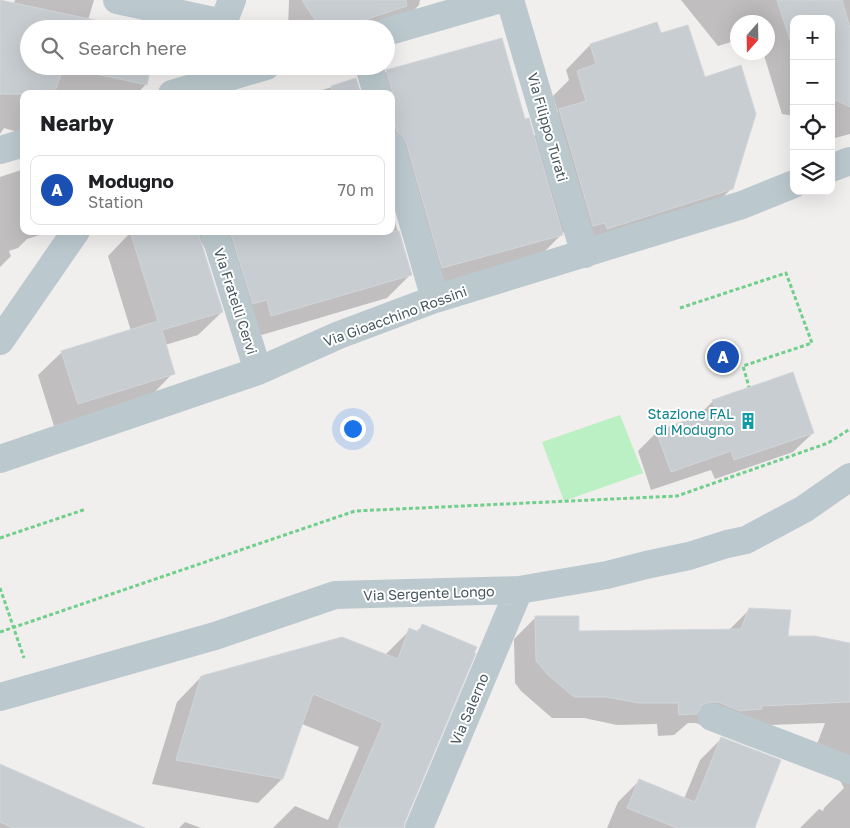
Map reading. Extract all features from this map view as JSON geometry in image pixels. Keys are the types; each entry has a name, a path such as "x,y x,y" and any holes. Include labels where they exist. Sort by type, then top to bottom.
{"street":[{"path":"117,0 225,17"},
{"path":"395,29 497,0"},
{"name":"Via Filippo Turati","path":"510,0 585,254"},
{"path":"174,90 185,75"},
{"path":"185,90 235,75"},
{"path":"372,75 376,90"},
{"path":"0,150 20,144"},
{"path":"395,160 434,299"},
{"path":"835,167 850,161"},
{"name":"Via Gioacchino Rossini","path":"0,460 258,371 339,335 434,299 742,205 790,186"},
{"path":"0,341 73,235"},
{"name":"Via Fratelli Cervi","path":"215,235 258,371"},
{"name":"Via Sergente Longo","path":"0,697 215,636 335,595 519,590 608,575 689,556 746,540 804,509 850,477"},
{"name":"Via Salerno","path":"419,828 519,590"},
{"path":"712,717 850,770"}],"path":[{"path":"680,308 786,273 812,343 743,366 749,387"},
{"path":"0,632 356,511 677,496 828,442 850,429"},
{"path":"0,538 86,510"},
{"path":"0,588 26,662"}],"green space":[{"path":"620,415 643,473 564,501 542,442"}],"building":[{"path":"0,0 94,20 20,20 20,75 61,75 55,90 20,90 20,94 0,94"},
{"path":"302,0 406,0 407,6 364,20 315,20"},
{"path":"777,0 842,0 850,28 850,107 835,100 835,15 790,15 790,40"},
{"path":"657,22 661,33 688,25 705,77 741,65 756,114 733,189 607,229 605,223 593,226 559,109 586,101 577,71 596,64 590,44"},
{"path":"502,38 525,119 529,118 563,235 442,268 406,142 402,135 397,132 395,125 395,90 392,90 388,75 395,75 395,68"},
{"path":"101,75 149,75 147,85"},
{"path":"356,78 360,90 332,90 331,86"},
{"path":"395,231 399,231 412,275 271,316 267,300 253,304 231,235 395,235"},
{"path":"131,235 199,235 223,312 162,330 175,374 78,404 61,351 158,321"},
{"name":"Stazione FAL di Modugno","path":"793,372 814,433 734,460 731,451 671,472 656,431 716,410 712,400"},
{"path":"749,608 791,610 788,636 815,636 850,643 850,702 761,706 762,709 740,711 718,702 710,702 702,705 697,714 679,715 678,703 639,703 606,697 574,697 548,675 536,661 535,616 579,616 579,631 741,629"},
{"path":"422,624 477,647 404,828 338,828 383,723 313,694 283,779 176,760 201,676 342,637 398,659 409,628 419,632"},
{"path":"721,737 781,760 756,828 677,828 627,808 639,779 695,802"},
{"path":"0,764 145,828 13,828 0,822"}],"place":[{"name":"Modugno","path":"723,357"},
{"name":"Stazione FAL di Modugno","path":"748,421"}]}
